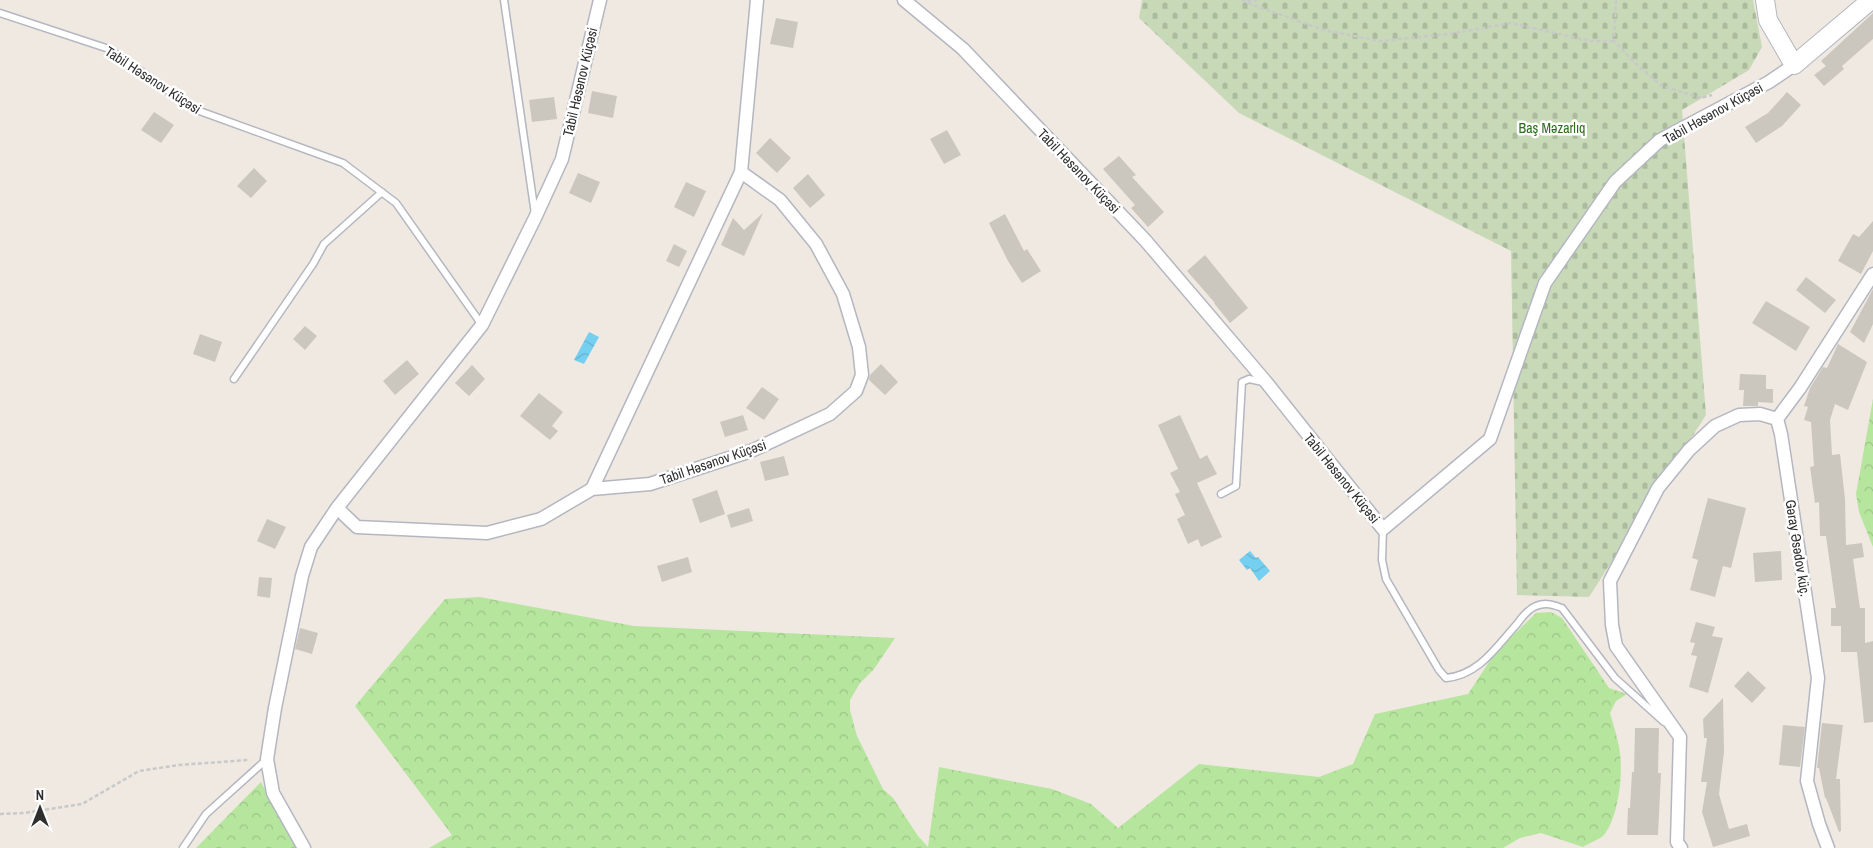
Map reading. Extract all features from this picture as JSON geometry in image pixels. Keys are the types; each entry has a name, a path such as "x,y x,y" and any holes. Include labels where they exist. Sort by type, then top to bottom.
{"street":[{"name":"Tabil Həsənov Küçəsi","path":"304,848 273,793 267,759 275,708 310,546 337,508 482,325 562,160 600,0"},
{"path":"592,489 741,172 757,0"},
{"name":"Tabil Həsənov Küçəsi","path":"904,0 962,49 1145,240 1266,382 1383,529 1490,439 1545,282 1614,182 1660,140 1769,82 1794,65"},
{"path":"1765,0 1768,20 1794,65 1871,0"},
{"name":"Tabil Həsənov Küçəsi","path":"337,508 357,527 487,533 541,519 592,489 650,484 751,452 830,414 856,392 862,375 859,347 843,294 816,244 780,200 741,172"},
{"path":"1678,846 1680,737 1616,646 1612,624 1610,581 1658,488 1689,450 1715,426 1739,415 1760,414 1777,419 1800,388 1873,274"},
{"name":"Gəray Əsədov küç.","path":"1777,419 1781,434 1818,678 1806,781 1828,848"}],"lane":[{"path":"504,0 535,218"},
{"name":"Tabil Həsənov Küçəsi","path":"0,13 109,49 194,110 343,162 396,203 482,325"},
{"path":"234,379 313,264 324,244 382,192"},
{"path":"1221,494 1236,486 1242,382 1249,379 1266,382"},
{"path":"1383,529 1382,560 1386,579 1439,670 1446,678 1460,676 1481,664 1526,613 1536,606 1550,603 1562,608 1614,678 1680,737"},
{"path":"184,848 206,814 267,759"}],"path":[{"path":"1244,1 1258,0"},
{"path":"1616,0 1614,41 1633,61 1662,86 1701,98 1717,94"},
{"path":"1244,1 1324,30 1379,41 1449,34 1511,23 1590,41 1614,41"},
{"path":"0,814 24,813 82,804 139,771 179,765 267,759"}],"green space":[{"name":"Baş Məzarlıq","path":"1142,0 1753,0 1762,47 1749,70 1682,110 1706,415 1589,597 1517,595 1511,251 1239,113 1139,18"},
{"path":"1873,399 1873,547 1859,512 1856,494"},
{"path":"480,597 634,626 895,638 874,669 860,683 850,700 850,710 857,736 883,789 893,798 918,836 928,847 939,767 1052,789 1091,804 1118,828 1199,764 1319,777 1353,764 1375,714 1468,694 1495,653 1536,613 1551,612 1562,618 1609,688 1627,694 1616,701 1610,713 1620,756 1619,793 1613,818 1603,836 1583,847 1541,833 1520,838 1503,848 429,848 452,835 355,706 445,599"},
{"path":"261,782 296,848 196,848"}],"water":[{"path":"589,332 599,337 584,364 574,360"},
{"path":"1250,551 1270,571 1259,581 1250,568 1247,570 1239,560"}],"building":[{"path":"1873,13 1873,39 1842,66 1844,69 1824,86 1814,75 1826,66 1821,61"},
{"path":"776,18 798,22 793,48 770,44"},
{"path":"592,91 617,96 613,118 588,113"},
{"path":"1787,92 1801,105 1782,126 1756,143 1745,127 1768,113"},
{"path":"554,97 557,119 532,122 529,100"},
{"path":"154,112 174,125 161,143 141,130"},
{"path":"947,130 961,155 944,164 930,139"},
{"path":"770,138 791,158 777,173 756,153"},
{"path":"1119,156 1136,175 1132,177 1164,212 1148,227 1131,208 1135,205 1103,169"},
{"path":"254,168 267,181 251,198 237,186"},
{"path":"578,173 600,182 591,203 569,193"},
{"path":"808,174 825,195 810,208 793,188"},
{"path":"686,182 706,191 694,217 674,207"},
{"path":"763,213 744,256 721,245 733,218 744,230"},
{"path":"1005,214 1024,251 1027,249 1041,271 1022,283 1008,261 989,223"},
{"path":"1873,221 1873,251 1861,274 1838,261 1853,234 1859,237"},
{"path":"674,244 687,251 679,267 666,261"},
{"path":"1205,255 1248,308 1230,323 1187,271"},
{"path":"1806,277 1836,300 1825,313 1796,290"},
{"path":"1873,289 1873,324 1864,343 1850,332"},
{"path":"1766,301 1810,327 1796,351 1752,323"},
{"path":"305,326 317,336 305,350 293,339"},
{"path":"200,334 222,342 215,362 193,354"},
{"path":"1838,344 1867,362 1848,410 1835,404 1830,420 1832,455 1840,454 1845,499 1846,545 1862,543 1864,557 1853,559 1860,608 1865,608 1865,643 1873,641 1873,722 1864,723 1857,652 1841,652 1841,626 1831,626 1831,608 1836,608 1826,536 1820,536 1819,502 1815,503 1810,467 1814,466 1811,422 1804,420 1808,407 1804,406 1810,388 1823,367 1827,368"},
{"path":"407,360 419,374 395,395 383,381"},
{"path":"881,364 898,382 885,395 869,380 870,375"},
{"path":"472,365 485,379 469,396 455,383"},
{"path":"1740,374 1766,375 1766,389 1773,389 1773,403 1758,402 1758,406 1743,406 1744,390 1739,390"},
{"path":"762,387 779,399 764,420 746,408"},
{"path":"539,393 563,412 552,426 558,431 550,440 520,416"},
{"path":"743,415 748,430 725,437 720,422"},
{"path":"1180,415 1200,459 1207,455 1217,474 1197,483 1222,537 1201,547 1198,539 1188,544 1177,519 1185,515 1175,494 1180,492 1170,473 1178,469 1158,425"},
{"path":"784,456 789,475 765,481 760,462"},
{"path":"717,490 725,514 700,523 692,499"},
{"path":"1708,498 1746,508 1731,568 1723,566 1715,597 1690,590 1698,560 1692,558"},
{"path":"749,508 753,521 731,528 727,515"},
{"path":"267,519 286,527 275,549 257,541"},
{"path":"1781,551 1782,580 1755,582 1753,553"},
{"path":"688,557 692,572 662,582 657,566"},
{"path":"259,577 272,578 270,598 257,596"},
{"path":"1696,622 1715,627 1712,636 1723,638 1708,693 1689,687 1697,656 1691,655 1695,643 1690,642"},
{"path":"300,628 318,633 312,654 295,649"},
{"path":"1748,671 1766,688 1752,703 1734,686"},
{"path":"1723,698 1724,752 1719,794 1729,829 1747,824 1750,836 1713,847 1702,812 1707,782 1701,782 1707,738 1704,738 1703,719"},
{"path":"1822,723 1843,725 1836,779 1840,779 1841,831 1839,832 1825,798 1819,768 1817,768"},
{"path":"1783,725 1805,727 1800,767 1779,765"},
{"path":"1635,728 1659,728 1658,773 1661,773 1658,835 1627,835 1632,772 1634,772"}]}
